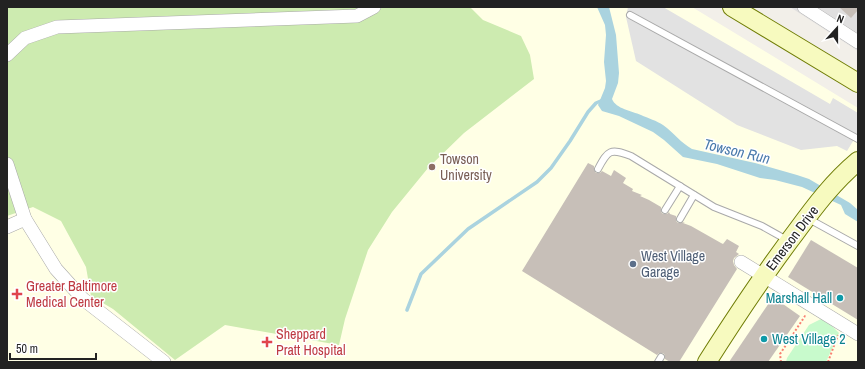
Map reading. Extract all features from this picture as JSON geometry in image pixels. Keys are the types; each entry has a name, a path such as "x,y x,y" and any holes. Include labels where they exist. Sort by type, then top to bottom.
{"street":[{"path":"7,55 25,38 57,27 357,16 374,7"},
{"path":"732,7 858,83"},
{"path":"804,7 858,42"},
{"name":"Emerson Drive","path":"707,362 763,276 808,215 830,187 858,161"},
{"path":"7,164 25,219 56,269 83,299 164,362"},
{"path":"7,227 25,219"},
{"path":"741,262 828,317 858,334"}],"lane":[{"path":"630,14 858,139"},
{"path":"598,169 606,155 614,151 631,156 714,207 762,226 789,241"},
{"path":"665,210 680,186"},
{"path":"680,219 694,195"},
{"path":"808,215 858,246"}],"path":[{"path":"780,362 780,354 805,316 828,317"},
{"path":"828,362 842,325"}],"shaded area":[{"name":"Towson University","path":"7,7 692,7 858,108 858,362 7,362"},
{"path":"628,7 663,7 830,104 833,98 858,113 858,133 847,151 837,146 801,150 737,125 636,61 626,17"},
{"path":"790,7 858,7 858,51"}],"green space":[{"path":"7,7 470,7 483,20 521,36 530,55 534,79 464,133 428,168 392,212 368,250 345,319 339,345 225,325 175,360 113,309 91,296 86,267 61,221 33,207 7,216"},
{"path":"821,319 831,325 839,333 826,362 786,362 787,358 809,325"}],"water":[{"name":"Towson Run","path":"597,7 609,7 616,35 619,73 618,83 612,99 617,105 661,124 692,149 755,163 809,179 850,203 858,210 858,222 845,214 841,205 802,187 760,178 717,164 683,157 653,132 619,116 602,111 598,105 605,88 606,81 604,62 606,35 605,25"}],"building":[{"path":"839,7 858,7 858,10 851,18"},
{"name":"West Village Garage","path":"588,163 594,166 596,173 600,173 602,171 611,176 614,170 626,178 623,183 633,189 632,191 642,195 640,196 661,207 661,212 663,214 667,214 669,212 670,214 676,216 676,221 678,223 685,222 683,223 723,244 727,239 739,246 736,252 739,254 733,261 737,269 679,362 670,362 665,359 665,355 663,353 659,353 657,355 522,271"},
{"name":"Marshall Hall","path":"811,240 858,268 858,320 788,277"},
{"name":"West Village 2","path":"773,297 800,316 768,362 729,362"}],"waterway":[{"path":"407,310 421,274 468,229 537,182 551,168 588,112 596,103 603,100"}],"place":[{"name":"Towson University","path":"432,167"},
{"name":"West Village Garage","path":"633,264"},
{"name":"Greater Baltimore Medical Center","path":"17,294"},
{"name":"Marshall Hall","path":"840,298"},
{"name":"West Village 2","path":"764,339"},
{"name":"Sheppard Pratt Hospital","path":"267,342"}]}
